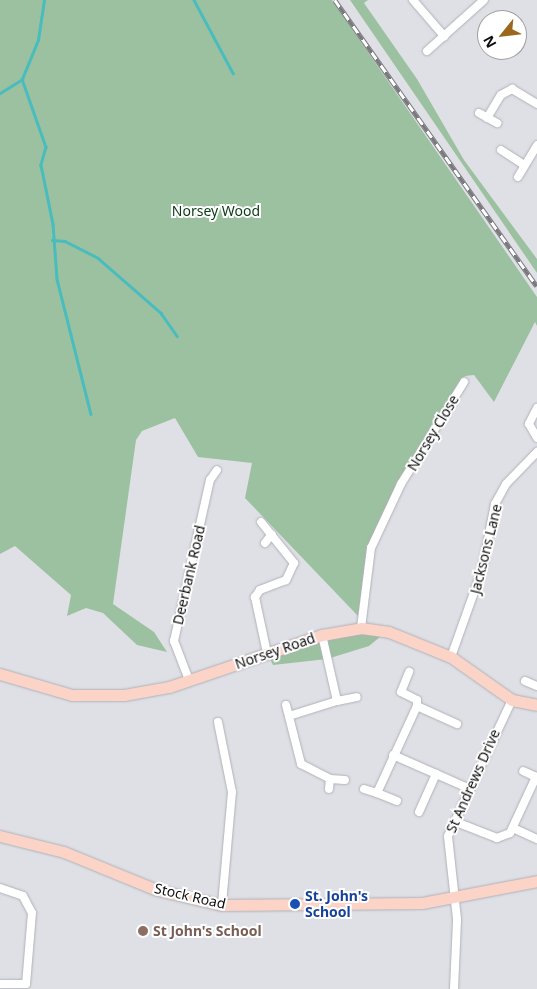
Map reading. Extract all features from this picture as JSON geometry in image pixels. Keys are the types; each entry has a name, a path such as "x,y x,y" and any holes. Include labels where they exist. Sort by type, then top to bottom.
{"street":[{"path":"413,0 444,36"},
{"path":"427,51 484,0"},
{"path":"487,118 501,95 512,89 537,104"},
{"path":"479,113 497,124"},
{"path":"518,176 537,145"},
{"path":"501,150 524,165"},
{"name":"Norsey Close","path":"361,628 369,556 389,521 401,484 464,382"},
{"path":"537,408 529,424 537,438"},
{"name":"Jacksons Lane","path":"451,657 482,570 495,504 506,484 537,452"},
{"name":"Deerbank Road","path":"189,680 174,641 210,480 217,470"},
{"name":"Norsey Close","path":"394,478 401,484"},
{"path":"261,522 294,563 286,580 256,595 267,653"},
{"path":"265,543 272,534"},
{"name":"Norsey Road","path":"0,674 46,690 99,696 149,691 189,680 322,635 361,628 389,632 451,657 512,700 536,702"},
{"path":"322,635 337,701"},
{"path":"377,793 398,743 417,706 418,700 401,692 410,672"},
{"path":"525,681 537,686"},
{"path":"289,716 337,701 357,697"},
{"name":"St Andrews Drive","path":"454,989 455,894 447,848 470,789 512,700"},
{"path":"286,705 301,764 330,780 345,780"},
{"path":"417,706 457,724"},
{"path":"218,722 232,792 222,905"},
{"path":"393,755 470,789"},
{"path":"456,822 497,838 513,828 536,776 523,771"},
{"path":"419,812 436,774"},
{"path":"329,789 330,780"},
{"path":"364,789 397,802"},
{"path":"513,828 537,839"},
{"name":"Stock Road","path":"0,836 64,852 157,890 222,905 398,905 537,881"},
{"path":"0,888 18,892 30,904 26,984 0,984"}],"green space":[{"name":"Norsey Wood","path":"0,0 332,0 537,297 537,326 535,322 494,402 474,375 465,376 391,499 366,558 358,616 245,498 252,463 198,457 175,418 142,431 136,440 113,604 154,632 167,652 137,645 103,613 86,608 67,616 71,595 15,546 0,554"},
{"path":"350,0 368,0 364,3 417,79 464,160 537,259 537,273"},
{"path":"386,632 369,646 327,659 273,665 267,653 322,635"}],"waterway":[{"path":"0,93 22,79 38,40 44,0"},
{"path":"194,0 233,73"},
{"path":"22,79 46,147 41,165 53,224 57,279 91,414"},
{"path":"52,240 65,241 98,258 161,313 177,336"}],"railway":[{"path":"335,0 537,286"}],"place":[{"name":"St. John's School","path":"295,904"},
{"name":"St John's School","path":"143,931"}]}
